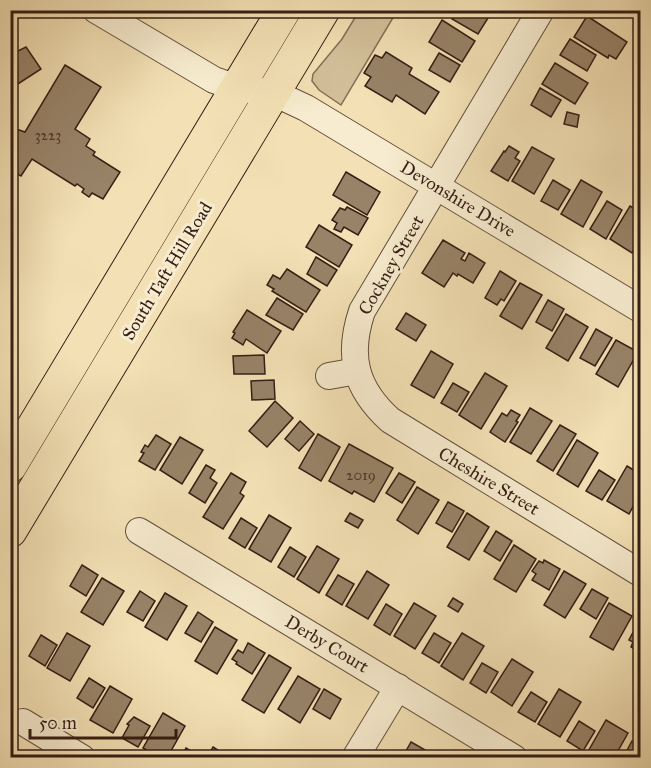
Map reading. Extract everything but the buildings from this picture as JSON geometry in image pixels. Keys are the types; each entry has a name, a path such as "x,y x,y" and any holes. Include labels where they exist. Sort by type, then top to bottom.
{"main road":[{"name":"South Taft Hill Road","path":"10,466 284,10"},
{"name":"South Taft Hill Road","path":"10,531 323,10"}],"street":[{"name":"Devonshire Drive","path":"96,10 214,80 237,88 274,93 306,108 640,309"},
{"name":"Cockney Street","path":"357,370 354,352 356,328 362,311 541,10"},
{"path":"329,376 357,370"},
{"name":"Cheshire Street","path":"357,370 365,392 376,408 390,420 640,573"},
{"name":"Derby Court","path":"139,531 514,758"},
{"path":"355,758 398,687"},
{"path":"23,722 82,758"}],"shaded area":[{"path":"359,11 397,11 341,105 319,90 312,81 313,74 342,39"}]}
